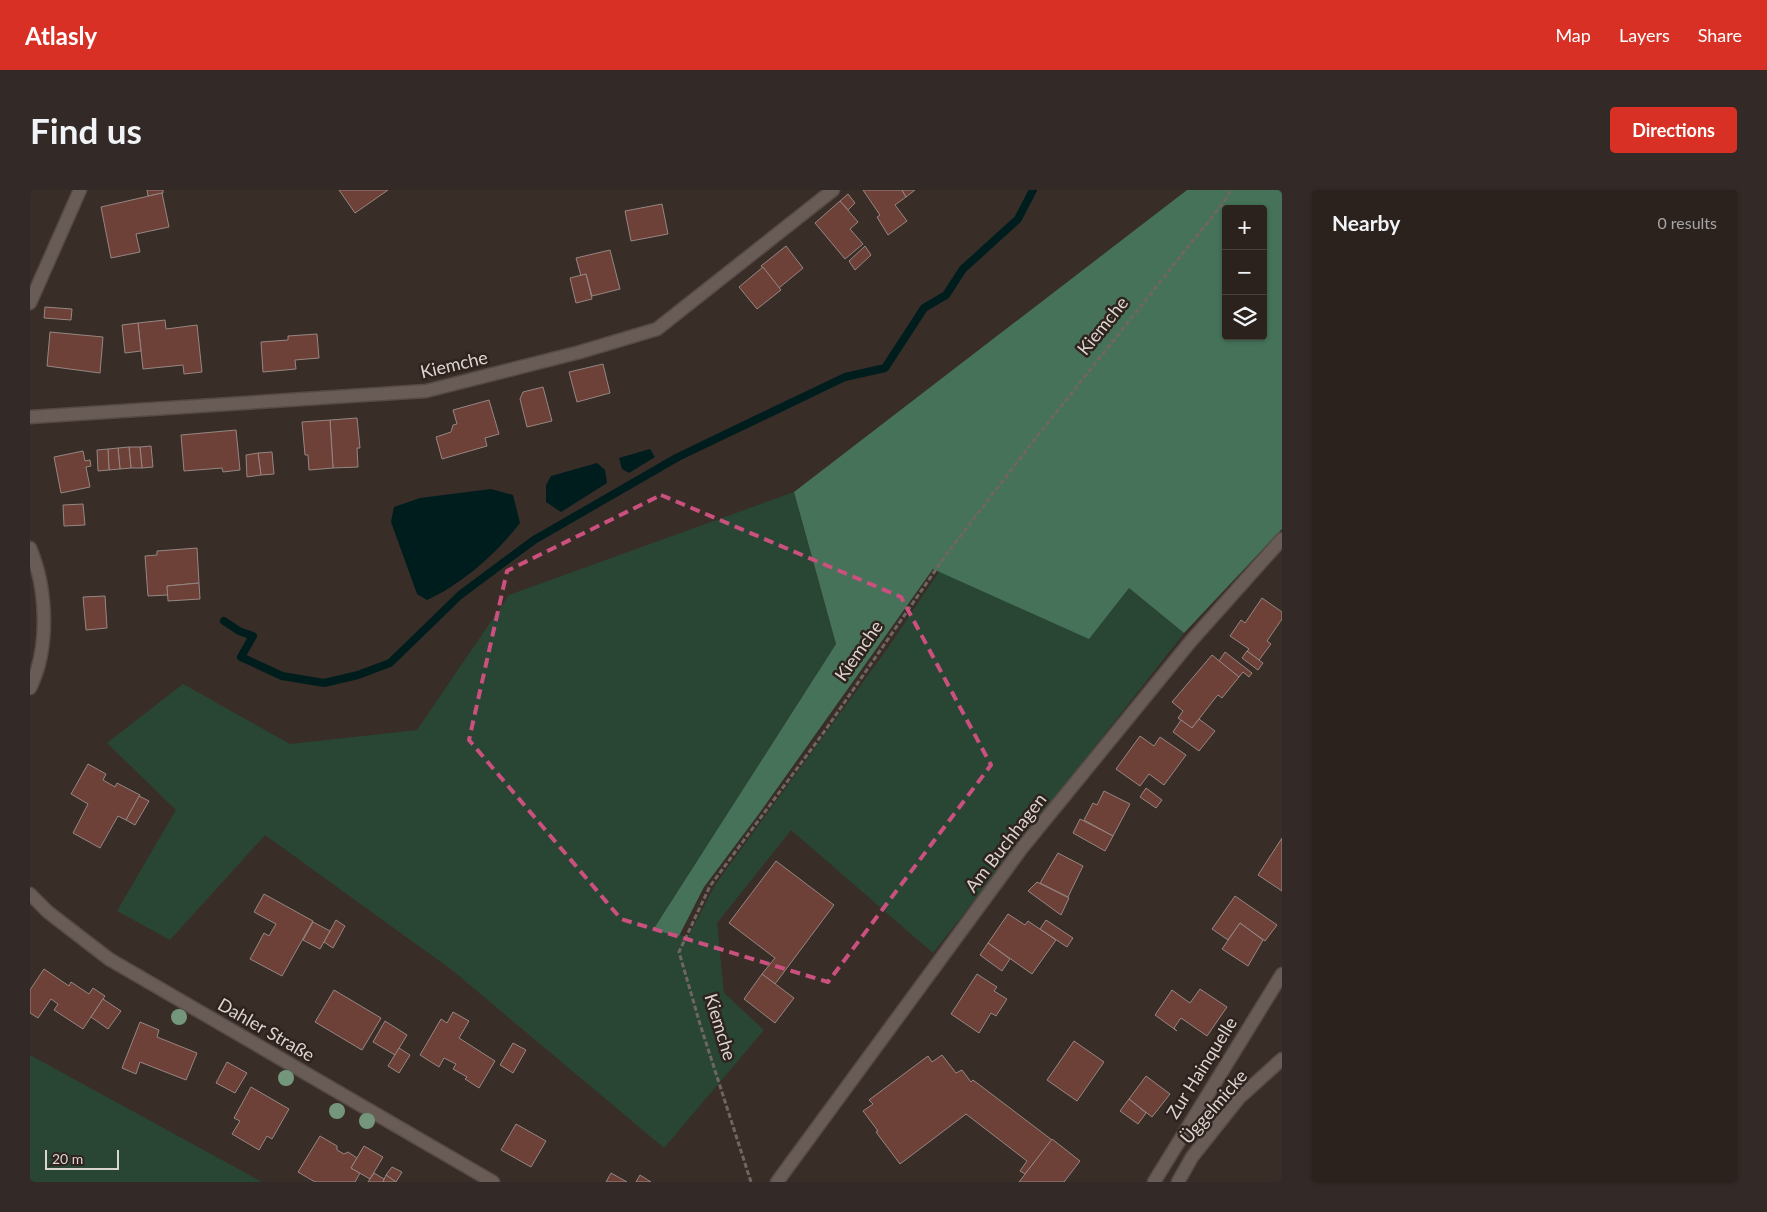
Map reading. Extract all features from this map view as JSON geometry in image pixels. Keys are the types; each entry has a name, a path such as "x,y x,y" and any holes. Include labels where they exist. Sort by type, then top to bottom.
{"street":[{"path":"30,303 80,190"},
{"name":"Kiemche","path":"30,417 426,392 580,352 657,328 833,190"},
{"name":"Am Buchhagen","path":"777,1182 1022,848 1191,641 1282,539"},
{"path":"30,548 38,568 43,602 44,639 30,688"},
{"name":"Dahler Straße","path":"30,894 48,912 108,959 493,1182"},
{"name":"Zur Hainquelle","path":"1154,1182 1282,974"},
{"name":"Üggelmicke","path":"1178,1182 1192,1158 1239,1098 1282,1059"}],"path":[{"name":"Kiemche","path":"752,1182 700,1024 679,952 710,886 824,732 948,552 1039,434 1224,203 1231,190"}],"highlighted area":[{"path":"661,495 901,597 991,765 828,982 621,919 469,740 507,571"}],"green space":[{"path":"1187,190 1282,190 1282,529 1184,633 1129,588 1089,639 933,569 761,811 704,887 679,936 653,930 836,644 794,492"},
{"path":"794,492 836,644 653,930 688,937 715,885 890,645 940,570 1129,588 1184,633 933,953 791,830 717,923 724,993 764,1030 664,1148 452,970 265,835 170,940 117,911 176,810 107,743 183,684 290,744 417,730 509,595"},
{"path":"30,1055 262,1182 34,1182 30,1180"}],"water":[{"path":"650,449 655,457 629,473 622,469 619,458"},
{"path":"597,463 605,470 607,483 561,512 546,502 546,485 551,476"},
{"path":"491,489 513,495 520,523 490,556 466,577 427,600 417,594 391,522 394,507 420,498"}],"building":[{"path":"147,190 163,190 163,193 148,196"},
{"path":"339,190 388,190 355,213"},
{"path":"863,190 902,190 906,197 895,205 907,221 888,235 877,217 880,215"},
{"path":"902,190 915,190 906,197"},
{"path":"162,193 169,227 136,234 140,252 111,258 101,207"},
{"path":"848,194 855,203 848,210 840,201"},
{"path":"840,201 858,222 850,229 863,244 845,259 815,223"},
{"path":"662,204 668,234 631,241 625,211"},
{"path":"786,246 803,268 779,288 761,266"},
{"path":"865,246 871,255 855,270 849,261"},
{"path":"610,250 620,289 592,296 586,274 581,276 576,258"},
{"path":"763,267 781,290 757,309 739,287"},
{"path":"586,274 592,299 576,303 570,278"},
{"path":"45,307 72,309 71,320 44,318"},
{"path":"165,320 166,329 197,325 202,372 184,374 183,365 143,369 138,323"},
{"path":"138,323 141,351 125,353 122,325"},
{"path":"50,332 103,337 100,373 47,366"},
{"path":"317,334 319,358 295,360 296,369 263,372 261,342 288,340 288,336"},
{"path":"603,364 610,393 577,402 569,372"},
{"path":"543,387 552,421 527,427 520,399 523,392"},
{"path":"489,400 499,434 485,438 487,446 442,459 436,437 451,432 453,425 457,424 453,410"},
{"path":"357,418 360,448 357,448 358,467 333,468 330,420"},
{"path":"330,420 333,468 309,470 308,455 305,455 302,422"},
{"path":"236,430 240,470 223,472 222,468 184,471 181,435"},
{"path":"151,446 153,467 142,468 140,447"},
{"path":"129,447 140,447 142,468 131,468"},
{"path":"129,447 131,468 120,469 118,448"},
{"path":"118,448 120,469 109,470 108,449"},
{"path":"108,449 109,470 98,471 97,450"},
{"path":"83,451 85,461 90,460 91,466 86,467 90,487 61,493 54,457"},
{"path":"272,452 274,474 261,475 258,453"},
{"path":"258,453 261,475 247,477 246,455"},
{"path":"83,504 85,525 64,526 63,505"},
{"path":"197,548 199,583 167,586 168,595 148,596 145,556 157,555 157,551"},
{"path":"199,583 200,599 168,601 167,586"},
{"path":"105,596 107,628 86,630 83,597"},
{"path":"1262,598 1282,612 1282,619 1267,641 1271,644 1259,660 1247,651 1249,649 1230,636 1241,620 1245,623"},
{"path":"1247,651 1263,663 1258,670 1242,658"},
{"path":"1225,652 1252,673 1249,677 1243,672 1239,677 1219,661"},
{"path":"1212,655 1239,677 1222,698 1218,695 1216,697 1192,728 1178,718 1183,711 1172,702"},
{"path":"1199,719 1215,731 1199,751 1173,732 1181,720 1192,728"},
{"path":"1140,736 1154,746 1160,737 1186,755 1164,785 1149,774 1140,786 1116,769"},
{"path":"88,764 106,774 103,780 115,787 117,783 140,795 126,820 118,816 100,848 73,833 88,804 71,794"},
{"path":"1146,788 1162,800 1156,808 1140,797"},
{"path":"1104,791 1130,804 1113,836 1084,820 1093,803 1097,805"},
{"path":"139,796 149,801 135,825 126,820"},
{"path":"1080,819 1113,836 1105,851 1073,833"},
{"path":"1282,838 1282,891 1258,875"},
{"path":"1058,853 1083,866 1068,897 1040,883"},
{"path":"776,861 834,905 775,984 762,974 775,958 729,923"},
{"path":"1037,882 1069,898 1061,915 1028,891"},
{"path":"264,894 313,921 282,976 250,959 264,933 269,936 276,924 254,912"},
{"path":"1235,896 1277,925 1265,941 1240,923 1228,940 1212,929"},
{"path":"1008,914 1025,925 1028,921 1056,940 1032,974 988,943"},
{"path":"336,920 345,926 333,948 324,942"},
{"path":"1046,920 1073,938 1067,947 1040,929"},
{"path":"313,922 330,931 320,949 303,940"},
{"path":"1240,923 1263,940 1248,966 1222,949"},
{"path":"988,943 1010,959 1002,971 980,955"},
{"path":"44,969 69,986 71,982 89,994 93,988 105,996 83,1029 54,1010 58,1004 51,999 38,1018 30,1013 30,990"},
{"path":"762,974 794,998 775,1023 744,999"},
{"path":"977,974 997,987 994,991 1007,999 996,1016 991,1013 979,1033 951,1014"},
{"path":"1200,989 1227,1007 1207,1036 1181,1018 1174,1028 1177,1031 1155,1015 1172,990 1190,1003"},
{"path":"334,990 381,1018 362,1050 315,1022"},
{"path":"103,999 121,1011 108,1029 91,1017"},
{"path":"453,1012 469,1021 459,1038 495,1061 479,1088 465,1079 467,1077 453,1069 456,1064 444,1058 439,1067 420,1055 441,1019 447,1023"},
{"path":"385,1021 407,1035 395,1055 373,1042"},
{"path":"140,1022 159,1030 157,1037 197,1053 186,1080 140,1062 136,1074 122,1068"},
{"path":"1074,1041 1104,1062 1077,1101 1047,1080"},
{"path":"513,1043 526,1050 513,1073 500,1065"},
{"path":"399,1048 410,1055 399,1073 388,1066"},
{"path":"942,1055 956,1073 962,1070 971,1082 973,1080 1052,1140 1025,1174 1020,1171 1027,1161 966,1114 900,1164 876,1132 878,1131 863,1111 873,1104 869,1100 928,1056 932,1062"},
{"path":"227,1062 247,1073 235,1093 216,1083"},
{"path":"1146,1076 1170,1094 1152,1117 1129,1099"},
{"path":"251,1087 289,1109 272,1139 267,1136 259,1150 232,1134 240,1121 234,1118"},
{"path":"1129,1099 1146,1113 1138,1124 1120,1111"},
{"path":"516,1124 546,1141 531,1167 501,1150"},
{"path":"320,1136 337,1146 337,1150 344,1154 348,1152 357,1158 351,1168 360,1173 355,1182 315,1182 298,1172"},
{"path":"1052,1139 1080,1161 1064,1182 1019,1182"},
{"path":"364,1146 383,1157 370,1179 351,1168"},
{"path":"392,1167 402,1172 396,1182 386,1175"},
{"path":"374,1173 384,1179 383,1182 368,1182"},
{"path":"611,1173 627,1182 606,1182"},
{"path":"386,1175 396,1182 383,1182"},
{"path":"640,1175 651,1182 636,1182"}],"waterway":[{"path":"224,621 239,631 253,636 241,657 282,676 324,683 358,675 390,663 460,595 534,540 678,457 845,377 885,368 924,308 946,295 963,269 1018,219 1033,190"}]}
